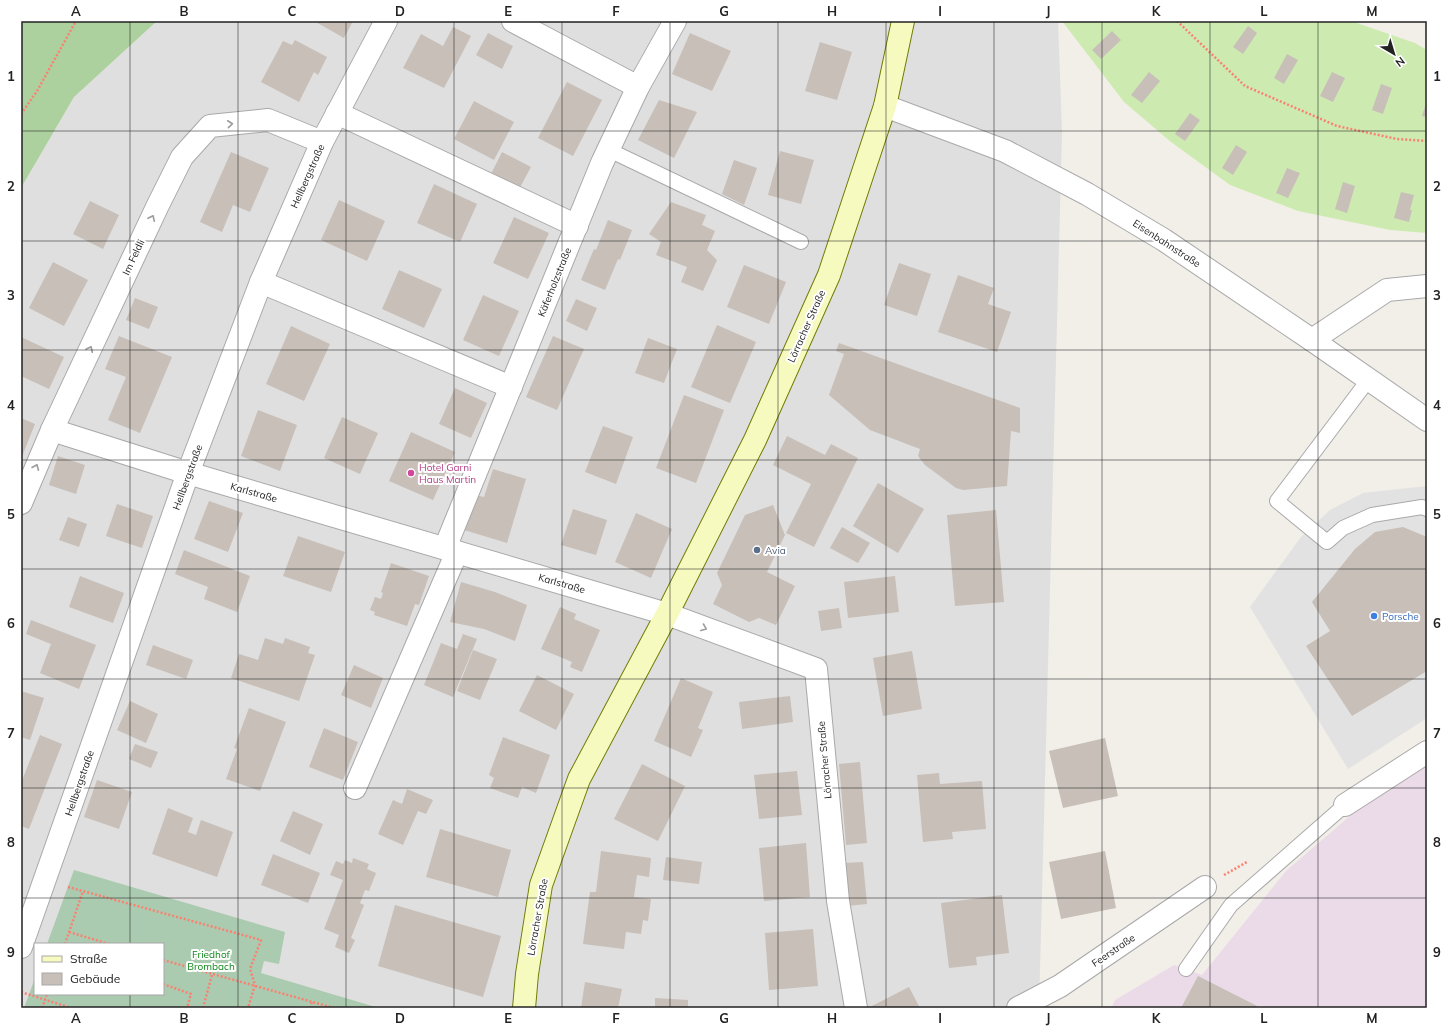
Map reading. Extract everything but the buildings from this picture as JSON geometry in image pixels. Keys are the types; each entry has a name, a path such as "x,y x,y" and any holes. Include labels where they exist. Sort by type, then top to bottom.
{"main road":[{"name":"Lörracher Straße","path":"524,1008 527,974 541,885 579,779 667,614 755,440 829,275 885,106 902,21"}],"street":[{"name":"Hellbergstraße","path":"21,947 188,473 261,282 322,142 386,21"},
{"path":"513,21 638,87"},
{"name":"Käferholzstraße","path":"451,550 511,386 609,150 638,87 675,21"},
{"name":"Eisenbahnstraße","path":"885,106 1005,152 1087,194 1164,240 1427,420"},
{"path":"337,113 577,226"},
{"name":"Im Feldli","path":"21,503 52,430 182,157 210,126 268,120 322,142"},
{"path":"261,282 511,386"},
{"path":"1312,340 1387,290 1427,286"},
{"name":"Karlstraße","path":"52,430 188,473 667,614"},
{"path":"355,788 451,550"},
{"name":"Lörracher Straße","path":"667,614 816,669 838,901 856,1008"},
{"path":"1345,805 1427,752"},
{"name":"Feerstraße","path":"1018,1008 1060,986 1205,887"}],"lane":[{"path":"609,150 801,242"},
{"path":"1369,379 1277,501 1327,542 1343,528 1372,515 1422,507 1427,509"},
{"path":"1186,970 1231,905 1345,805"}],"path":[{"path":"21,114 37,91 76,21"},
{"path":"1177,21 1246,86 1337,126 1397,139 1427,142"},
{"path":"45,879 83,891 261,940 250,969 255,985 248,1008"},
{"path":"65,943 83,891"},
{"path":"69,932 106,943"},
{"path":"164,960 334,1008"},
{"path":"203,1008 212,975"},
{"path":"164,984 192,994 186,1008"},
{"path":"21,992 71,1008"},
{"path":"42,1008 47,995"},
{"path":"310,1008 312,1002"}],"shaded area":[{"path":"157,21 1058,21 1062,132 1039,1008 21,1008 21,188 74,97"},
{"path":"1427,486 1427,718 1348,769 1250,607 1301,537 1330,510 1363,493"},
{"path":"1427,762 1427,1008 1111,1008 1115,1000 1174,965 1202,975 1286,871 1366,802"}],"green space":[{"path":"21,21 157,21 74,97 21,188"},
{"path":"1062,21 1351,21 1415,43 1427,50 1427,233 1390,230 1298,211 1230,185 1171,142 1124,102"},
{"name":"Friedhof Brombach","path":"74,870 285,932 279,964 264,961 261,973 379,1008 24,1008 34,981 34,995 164,995 164,943 47,943"}],"place":[{"name":"Hotel Garni Haus Martin","path":"411,473"},
{"name":"Avia","path":"757,550"},
{"name":"Porsche","path":"1374,616"}]}
